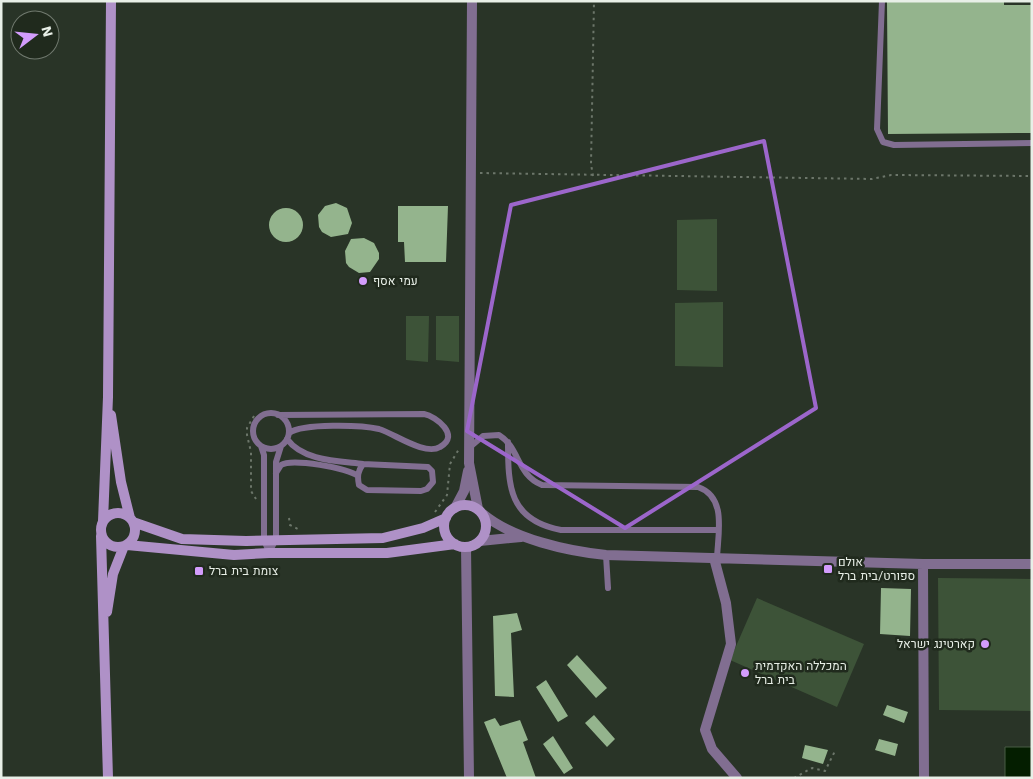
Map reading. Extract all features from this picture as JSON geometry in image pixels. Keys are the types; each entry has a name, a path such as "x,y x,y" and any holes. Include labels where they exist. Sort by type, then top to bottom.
{"main road":[{"path":"108,778 101,528 103,521 108,397 111,1"},
{"path":"104,620 113,574 135,532 121,482 108,397"},
{"path":"102,536 112,547 126,546 234,556 269,553 388,553 460,546 480,541 486,527 480,512 466,505 455,508 446,518 423,528 383,538 182,539 116,513 103,521"},
{"path":"446,518 445,531 448,538 460,546"}],"street":[{"path":"472,1 471,173 465,447 480,512 503,528 527,537 570,549 606,555 923,564 1032,564"},
{"path":"455,508 464,491 469,463"},
{"path":"480,541 527,537"},
{"path":"460,546 470,778"},
{"path":"716,558 726,603 731,644 705,730 712,749 737,778"},
{"path":"923,564 924,778"}],"lane":[{"path":"882,1 877,129 883,142 894,145 1032,143"},
{"path":"265,414 424,414 439,420 448,434 440,448 428,450 377,429 304,427 288,436 277,453 276,539 269,553 264,540 264,456 261,446 255,437 256,421 265,414"},
{"path":"278,414 287,423 288,436 296,449 307,454 363,464 428,467 432,472 433,482 427,489 422,491 367,490 359,485 358,476 363,464"},
{"path":"465,447 476,440 490,435 499,435 508,442 527,476 542,485 698,487 708,490 717,505 716,558"},
{"path":"508,442 508,474 512,495 515,502 543,526 561,530 718,530"},
{"path":"261,446 271,449 281,446"},
{"path":"276,474 281,465 293,462 349,471 358,476"},
{"path":"606,555 608,588"}],"path":[{"path":"593,176 591,164 594,1"},
{"path":"471,173 872,179 890,176 1032,176"},
{"path":"254,416 247,428 247,435 251,452 252,491 257,500"},
{"path":"433,514 447,495 450,464 465,447"},
{"path":"289,518 290,526 300,530 309,530"},
{"path":"794,778 812,768 825,771 834,751"}],"highlighted area":[{"path":"764,141 816,408 625,528 467,431 511,205"}],"shaded area":[{"path":"717,219 717,291 677,290 677,220"},
{"path":"723,302 723,367 675,366 675,303"},
{"path":"406,316 429,316 428,362 406,360"},
{"path":"436,316 459,316 459,362 436,360"},
{"name":"קארטינג ישראל","path":"938,578 1032,579 1032,711 939,710"},
{"path":"757,598 864,644 837,707 730,660"},
{"path":"1005,747 1032,747 1032,778 1005,778"}],"building":[{"path":"1004,1 1004,5 1032,5 1032,133 888,134 887,2"},
{"path":"336,203 347,208 352,223 348,234 331,237 322,232 319,227 318,215 325,206"},
{"path":"398,206 448,206 446,262 405,262 404,242 398,242"},
{"path":"286,208 293,209 298,213 302,218 302,232 298,237 293,241 286,242 279,241 274,237 270,232 269,225 270,218 274,213 279,209"},
{"path":"364,238 374,243 379,253 379,259 370,272 359,273 346,263 345,251 351,239"},
{"path":"881,588 911,589 910,636 880,634"},
{"path":"517,613 522,630 511,633 514,697 495,696 493,616"},
{"path":"577,655 607,688 596,698 567,665"},
{"path":"546,680 568,716 558,722 536,687"},
{"path":"887,705 908,712 904,723 883,715"},
{"path":"594,715 615,739 607,747 585,723"},
{"path":"495,718 500,726 520,720 528,740 523,742 536,778 507,778 484,722"},
{"path":"553,736 573,768 564,774 543,744"},
{"path":"879,739 898,744 895,756 875,750"},
{"path":"805,745 828,750 823,764 802,758"}],"place":[{"name":"עמי אסף","path":"363,281"},
{"name":"אולם ספורט/בית ברל","path":"828,569"},
{"name":"צומת בית ברל","path":"199,571"},
{"name":"קארטינג ישראל","path":"985,644"},
{"name":"המכללה האקדמית בית ברל","path":"745,673"}]}
